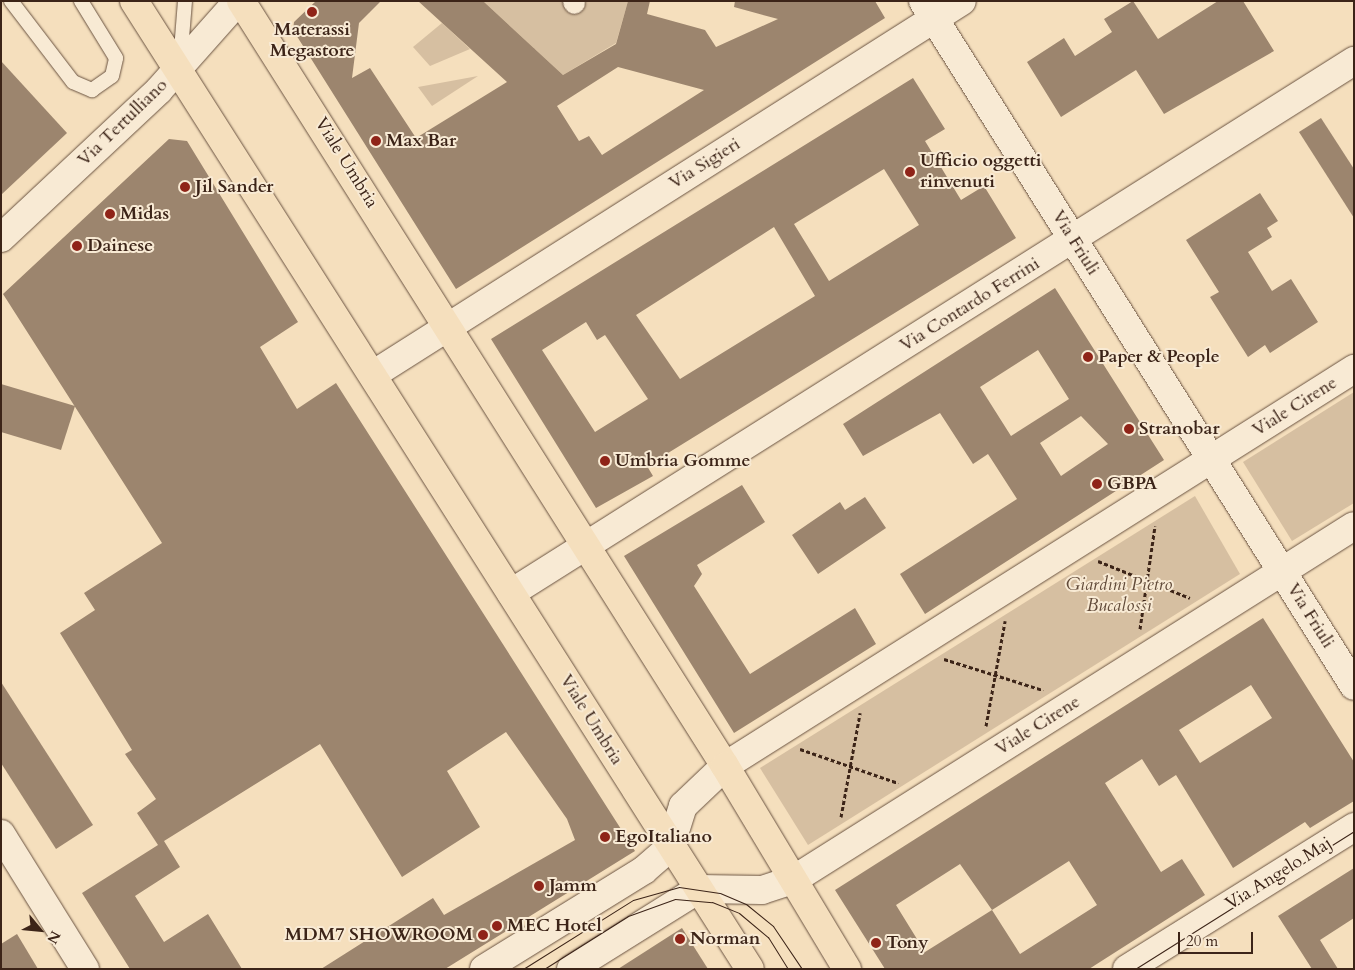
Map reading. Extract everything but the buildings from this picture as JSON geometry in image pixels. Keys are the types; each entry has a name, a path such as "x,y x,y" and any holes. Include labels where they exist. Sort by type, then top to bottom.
{"main road":[{"name":"Viale Umbria","path":"134,1 179,68 374,374 670,847 750,969"},
{"name":"Viale Umbria","path":"240,1 725,766 847,969"}],"street":[{"name":"Via Tertulliano","path":"1,238 179,68 240,1"},
{"name":"Via Sigieri","path":"447,327 929,10 962,1"},
{"name":"Via Friuli","path":"929,10 1212,460"},
{"name":"Via Contardo Ferrini","path":"584,546 1073,240 1354,61"},
{"path":"374,374 447,327"},
{"name":"Viale Cirene","path":"725,766 1354,370"},
{"path":"1212,460 1282,572"},
{"name":"Viale Cirene","path":"793,880 1354,526"},
{"path":"511,593 584,546"},
{"name":"Via Friuli","path":"1282,572 1354,686"},
{"path":"484,969 644,870 670,847 683,806 725,766"},
{"name":"Via Angelo Maj","path":"1127,969 1354,827"},
{"path":"1,834 85,969"},
{"path":"571,969 698,889 762,890 793,880"}],"lane":[{"path":"11,1 73,82 92,90 112,76 116,58 81,1"},
{"path":"179,68 184,1"}],"path":[{"path":"1139,637 1155,520"},
{"path":"1093,559 1198,600"},
{"path":"985,734 1006,616"},
{"path":"938,657 1051,692"},
{"path":"840,825 862,705"},
{"path":"794,747 904,785"}],"green space":[{"path":"483,1 562,1 577,14 584,1 628,1 616,43 563,75"},
{"path":"442,23 470,49 430,66 413,47"},
{"path":"478,76 432,106 418,87"},
{"path":"1354,392 1354,503 1292,541 1243,462"},
{"name":"Giardini Pietro Bucalossi","path":"1195,496 1240,574 808,845 760,768"}],"tram line":[{"path":"1135,969 1354,831"},
{"path":"523,969 633,900 679,887 720,893 746,904 773,926 802,969"},
{"path":"544,969 628,916 675,899 712,902 739,913 768,937 788,969"}],"place":[{"name":"Materassi Megastore","path":"312,12"},
{"name":"Max Bar","path":"376,141"},
{"name":"Ufficio oggetti rinvenuti","path":"910,172"},
{"name":"Jil Sander","path":"185,187"},
{"name":"Midas","path":"110,214"},
{"name":"Dainese","path":"77,246"},
{"name":"Paper & People","path":"1088,357"},
{"name":"Stranobar","path":"1129,429"},
{"name":"Umbria Gomme","path":"605,461"},
{"name":"GBPA","path":"1097,484"},
{"name":"EgoItaliano","path":"605,837"},
{"name":"Jamm","path":"539,886"},
{"name":"MEC Hotel","path":"497,926"},
{"name":"MDM7 SHOWROOM","path":"483,935"},
{"name":"Norman","path":"680,939"},
{"name":"Tony","path":"876,943"}]}
